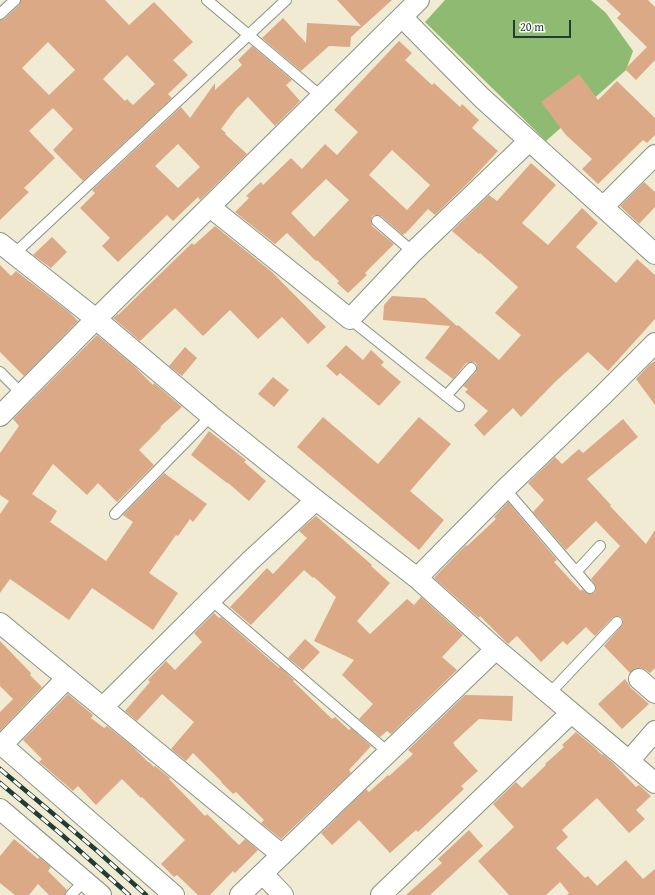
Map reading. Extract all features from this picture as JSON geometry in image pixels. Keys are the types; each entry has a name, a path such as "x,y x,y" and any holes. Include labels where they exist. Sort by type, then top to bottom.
{"street":[{"path":"0,416 419,0"},
{"path":"402,17 482,98 655,254"},
{"path":"210,208 350,318 413,252 529,141"},
{"path":"603,206 655,155"},
{"path":"7,248 211,416 416,578 496,649 655,783"},
{"path":"416,578 505,489 604,395 655,343"},
{"path":"103,707 251,560 316,500"},
{"path":"0,623 282,855"},
{"path":"240,895 496,649"},
{"path":"67,678 2,745 174,895"},
{"path":"639,679 655,693"},
{"path":"381,895 571,712"},
{"path":"629,761 655,731"},
{"path":"0,809 77,888 100,895"},
{"path":"263,874 283,895"}],"lane":[{"path":"0,14 15,0"},
{"path":"208,0 322,97"},
{"path":"7,248 249,35 286,0"},
{"path":"377,221 413,252"},
{"path":"350,318 459,406"},
{"path":"446,396 471,368"},
{"path":"0,372 22,394"},
{"path":"115,514 211,416"},
{"path":"505,489 590,588"},
{"path":"576,572 600,546"},
{"path":"211,600 389,753"},
{"path":"549,694 617,622"}],"green space":[{"path":"445,0 591,0 606,13 633,51 626,70 546,141 425,22"}],"building":[{"path":"21,0 105,0 129,25 154,2 193,42 173,60 188,75 168,94 172,98 83,181 53,150 73,129 53,108 29,131 55,158 24,188 29,192 0,220 0,20 4,19 19,5","holes":["48,42 75,70 49,95 22,68","127,55 155,84 133,105 127,99 125,101 103,79"]},
{"path":"337,0 392,0 351,37 350,47 329,46 301,71 262,38 283,18 306,43 307,23 361,26"},
{"path":"606,0 648,0 655,7 655,60 636,80 625,69 647,47 617,18 621,14"},
{"path":"399,41 412,53 405,60 432,85 434,83 460,107 462,104 479,120 472,128 498,151 435,215 428,209 405,234 403,235 381,216 372,216 372,226 394,244 365,273 367,275 348,293 337,283 339,281 287,233 275,244 235,212 249,198 246,196 261,182 263,185 291,158 302,169 325,144 337,155 358,132 334,110","holes":["392,150 430,185 407,210 369,175","326,179 349,200 314,237 291,213"]},
{"path":"252,46 292,80 286,85 300,101 275,126 248,97 236,109 221,129 247,154 200,200 198,197 173,221 167,215 118,262 102,246 110,238 80,208 95,193 92,190 181,107 190,118 215,83 215,90 242,65 238,60","holes":["178,144 200,167 178,188 155,166"]},
{"path":"579,74 598,100 617,81 655,118 655,135 647,143 643,140 598,184 582,169 592,159 566,135 541,102"},
{"path":"531,163 556,185 522,223 548,245 582,208 598,223 576,247 616,283 637,259 655,275 655,319 608,371 588,352 555,382 521,417 513,408 484,436 474,425 488,411 465,392 468,389 463,386 476,372 476,363 466,363 453,379 425,358 450,326 383,320 384,305 392,296 425,298 499,360 521,335 495,313 518,287 480,253 479,254 452,231 489,195 497,201"},
{"path":"644,182 655,192 655,207 639,224 620,206"},
{"path":"215,226 272,272 326,327 308,344 282,317 258,339 230,310 203,336 175,308 140,341 113,318 118,315 192,243 194,245"},
{"path":"52,237 67,252 51,268 33,255"},
{"path":"0,265 11,276 16,271 69,312 78,321 24,376 0,352"},
{"path":"97,335 133,365 153,385 154,383 182,407 160,427 161,428 139,450 154,465 117,502 98,483 87,495 53,464 32,494 57,511 50,522 106,561 133,522 123,515 164,473 207,504 193,522 190,519 178,536 176,535 149,573 178,593 153,630 92,588 69,620 10,579 0,593 0,514 9,501 0,495 0,453 19,426 13,419"},
{"path":"346,345 363,360 371,350 384,362 381,365 401,382 379,406 340,373 337,376 326,366"},
{"path":"185,347 197,358 182,376 169,366"},
{"path":"655,361 655,405 636,379 650,364"},
{"path":"273,377 289,390 274,407 258,394"},
{"path":"323,417 378,464 419,417 451,444 410,491 444,520 419,550 297,447"},
{"path":"623,419 638,437 587,479 646,544 655,530 655,668 650,673 641,668 635,668 630,673 604,646 623,624 623,620 618,616 612,618 595,636 586,627 567,645 563,641 541,662 517,636 508,644 480,616 479,618 434,578 466,545 467,546 496,519 494,517 508,502 557,560 554,562 581,591 582,589 588,594 594,593 596,586 591,579 620,546 596,521 566,550 533,512 544,500 528,483 555,457 562,464 579,449 583,453"},
{"path":"209,431 246,460 244,462 266,481 249,501 191,455"},
{"path":"316,516 372,565 371,566 390,583 357,621 370,634 407,599 414,605 421,597 463,635 442,657 457,670 391,734 387,731 380,737 359,719 373,704 342,675 354,660 314,641 336,597 314,577 313,578 304,570 251,625 230,607 267,568 273,574 307,538 299,531"},
{"path":"214,613 219,618 221,617 279,668 280,667 332,719 335,717 349,730 351,728 371,746 349,770 351,773 281,839 261,823 264,820 236,792 233,794 193,753 186,761 171,749 194,722 162,694 137,721 125,711 150,682 148,680 166,661 175,670 202,642 194,633"},
{"path":"305,639 320,652 303,670 288,658"},
{"path":"0,641 31,673 30,675 42,687 0,731 0,712 13,699 0,686"},
{"path":"625,679 631,688 649,704 622,729 598,704"},
{"path":"68,694 93,715 91,718 104,728 107,726 132,746 154,767 155,766 170,778 169,779 205,816 207,814 239,845 245,839 258,850 235,873 233,871 210,895 198,895 177,875 174,877 161,864 185,840 122,779 96,805 78,786 73,791 39,762 42,759 23,740"},
{"path":"465,695 513,696 512,721 479,719 453,743 478,771 461,786 464,789 418,832 416,830 390,853 359,820 332,845 321,833 366,789 369,792 411,756 413,754 408,750"},
{"path":"576,732 613,763 636,787 639,785 651,796 636,810 645,819 629,833 597,798 562,830 568,837 556,848 585,878 588,876 597,886 626,860 643,879 655,869 655,895 567,895 569,893 560,882 546,895 509,895 478,861 514,827 493,804 516,782 522,788 564,747 562,745"},
{"path":"469,830 483,846 430,895 406,895 442,863 438,859"},
{"path":"14,839 38,859 39,857 51,867 48,871 67,890 65,895 49,895 38,884 29,895 15,895 0,883 0,856"}],"railway":[{"path":"0,769 95,849 146,895"},
{"path":"0,783 61,834 129,895"}]}
